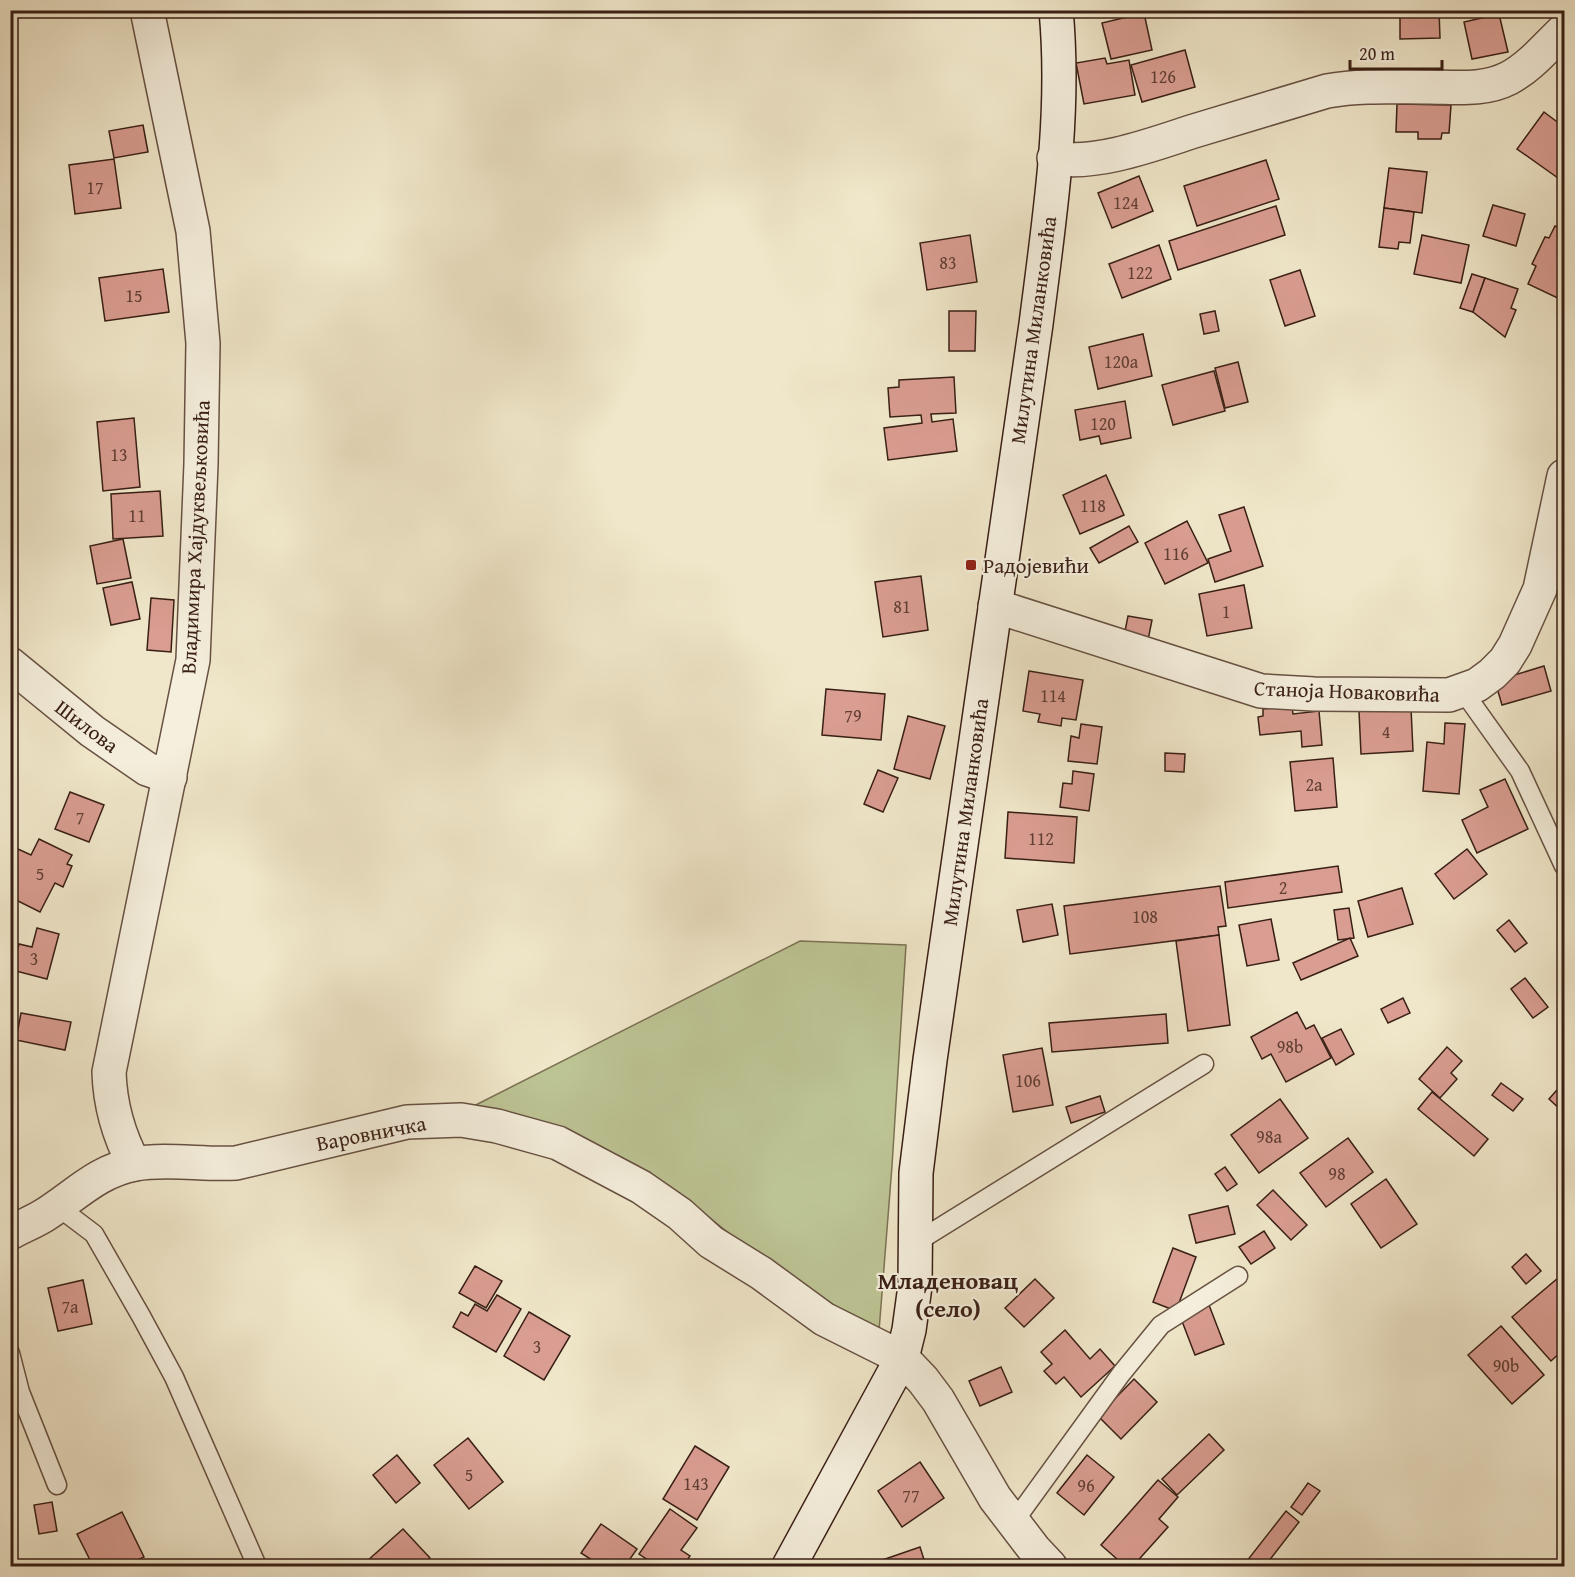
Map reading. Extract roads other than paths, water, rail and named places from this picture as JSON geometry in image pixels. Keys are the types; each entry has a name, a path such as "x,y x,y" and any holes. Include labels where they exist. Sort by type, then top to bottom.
{"street":[{"name":"Владимира Хајдуквељковића","path":"134,1164 120,1137 114,1119 110,1094 110,1072 193,660 201,464 203,343 193,231 147,10"},
{"name":"Милутина Миланковића","path":"789,1566 902,1358 913,1310 916,1173 936,1013 1037,313 1054,158 1060,71 1056,10"},
{"path":"1054,158 1074,160 1093,158 1146,146 1342,88 1361,86 1465,88 1489,85 1509,78 1521,70 1564,30"},
{"name":"Станоја Новаковића","path":"995,606 1261,691 1314,694 1449,695 1477,685 1492,674 1515,645 1540,589 1564,476"},
{"name":"Шилова","path":"10,664 93,731 147,769 170,777"},
{"name":"Варовничка","path":"10,1233 57,1206 84,1185 111,1171 134,1164 154,1161 212,1165 236,1163 407,1122 461,1120 497,1126 558,1143 641,1187 680,1214 711,1242 761,1273 824,1319 902,1358"},
{"path":"902,1358 938,1400 991,1491 1013,1523 1050,1566"}],"lane":[{"path":"1463,691 1520,771 1564,866"},
{"path":"915,1243 1204,1064"},
{"path":"57,1206 94,1234 141,1316 174,1377 257,1566"},
{"path":"1013,1523 1121,1374 1161,1325 1238,1276"},
{"path":"10,1353 20,1392 57,1485"}],"place":[{"name":"Радојевићи","path":"971,565"}],"district":[{"name":"Младеновац (село)","path":"948,1294"}]}
